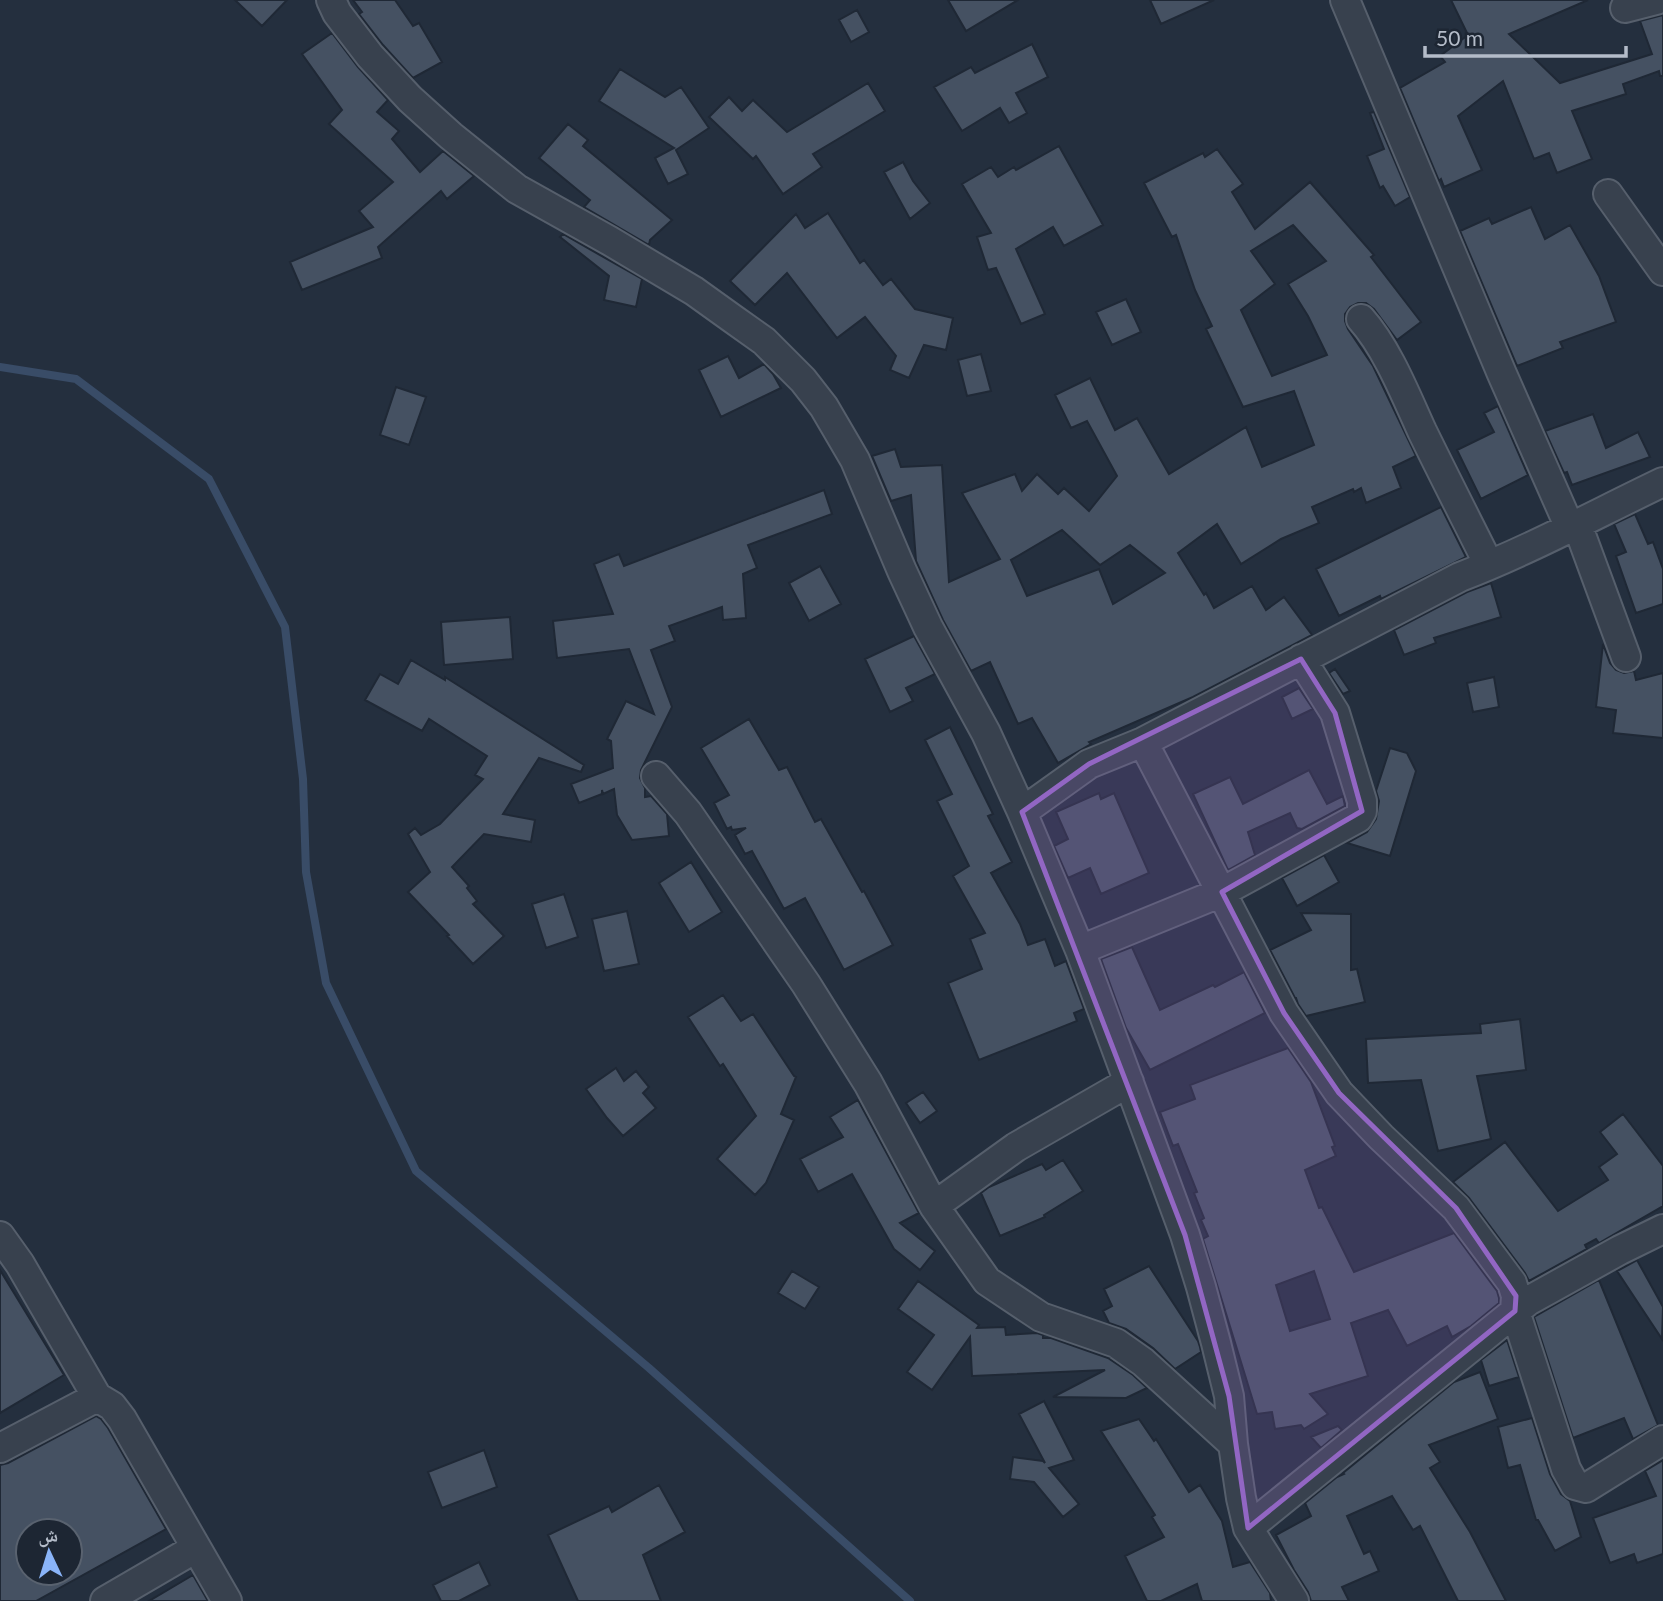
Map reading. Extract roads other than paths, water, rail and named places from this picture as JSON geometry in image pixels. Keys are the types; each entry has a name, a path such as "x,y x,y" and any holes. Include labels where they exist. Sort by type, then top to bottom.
{"street":[{"path":"331,0 337,13 370,56 410,99 451,136 517,189 694,291 764,341 803,380 824,407 855,460 928,626 986,733 1080,950 1185,1235 1201,1287 1229,1396 1233,1444 1248,1528 1294,1601"},
{"path":"1345,0 1502,374 1573,526 1626,657"},
{"path":"1625,8 1656,0"},
{"path":"1608,194 1663,271"},
{"path":"1361,319 1397,379 1489,565"},
{"path":"1022,812 1090,764 1143,742 1460,577 1663,482"},
{"path":"1080,950 1222,892 1358,818 1362,811 1362,801 1335,713 1301,659"},
{"path":"1143,742 1284,1013 1339,1093 1456,1208 1512,1283 1516,1296 1515,1311 1566,1469 1575,1485 1586,1488 1663,1440"},
{"path":"656,776 688,813 806,984 868,1083 934,1206 987,1281 1041,1317 1116,1343 1143,1362 1233,1444"},
{"path":"934,1206 1016,1147 1129,1083"},
{"path":"1248,1528 1528,1301 1663,1229"},
{"path":"0,1236 10,1270 97,1397 112,1406 122,1419 227,1601"},
{"path":"0,1448 97,1397"},
{"path":"105,1601 196,1548"}],"waterway":[{"path":"0,367 76,379 209,479 285,627 303,779 306,872 326,983 416,1171 649,1368 910,1601"}]}
